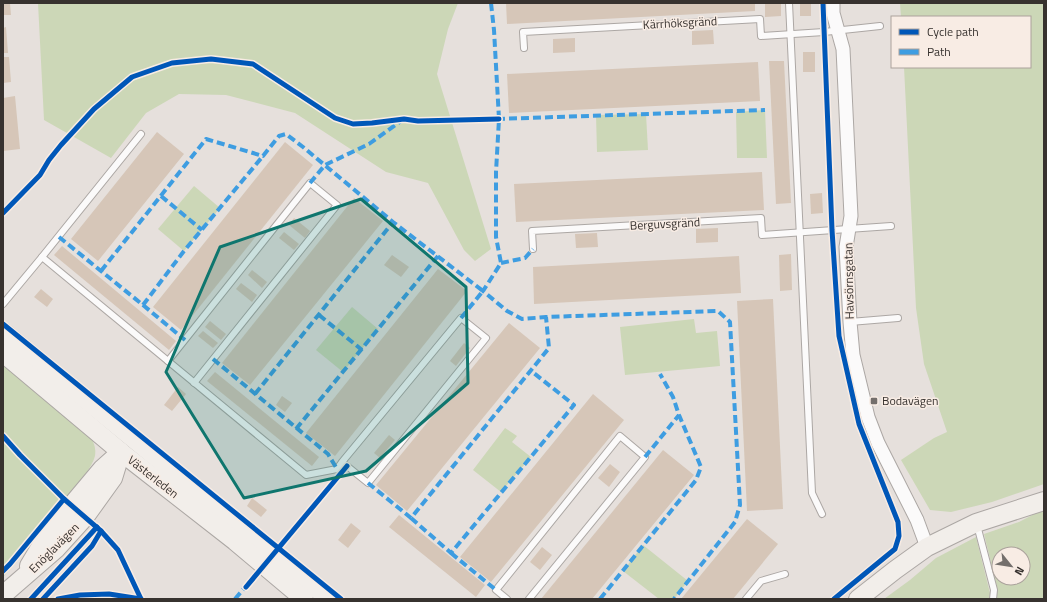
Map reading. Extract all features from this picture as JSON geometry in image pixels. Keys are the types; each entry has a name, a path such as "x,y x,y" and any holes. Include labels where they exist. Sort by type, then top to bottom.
{"street":[{"name":"Havsörnsgatan","path":"832,3 833,14 843,49 851,216 846,247 853,355 868,417 878,443 917,520 927,546"},
{"name":"Västerleden","path":"3,332 329,599"},
{"name":"Västerleden","path":"3,353 121,452 234,541 304,599"},
{"name":"Enöglavägen","path":"3,595 21,580 44,540 102,469 121,452 132,438"},
{"path":"858,599 927,546 976,523 1044,501"}],"lane":[{"path":"789,3 812,493 822,514"},
{"name":"Kärrhöksgränd","path":"524,48 523,32 752,19 760,19 761,36 824,32 880,26"},
{"path":"3,304 141,134"},
{"path":"168,361 310,183 316,187 336,205 194,383"},
{"name":"Berguvsgränd","path":"533,249 532,231 762,218 762,234 891,226"},
{"path":"42,257 306,475 337,469 342,462 461,318 486,338 368,483 342,462"},
{"path":"850,322 898,318"},
{"path":"507,599 496,590 620,436 645,457 528,599"},
{"path":"976,523 994,590 993,599"},
{"path":"746,599 761,581 784,574"}],"highlighted area":[{"path":"361,199 466,287 468,383 366,471 244,498 166,372 220,247"}],"green space":[{"path":"38,3 458,3 448,29 437,74 491,249 475,261 464,250 428,183 386,172 295,113 226,95 179,94 146,113 111,158 44,120"},
{"path":"900,3 1044,3 1044,484 992,502 951,512 930,510 901,460 934,438 947,432 924,364 916,308 904,68 1031,68 1031,16 901,16"},
{"path":"765,110 767,158 737,158 736,112"},
{"path":"646,114 648,150 597,152 596,115"},
{"path":"194,186 220,208 184,251 158,229"},
{"path":"352,307 378,329 343,372 316,350"},
{"path":"694,319 696,333 717,331 720,366 625,375 620,327"},
{"path":"3,360 90,434 94,445 95,454 93,462 87,472 16,563 3,577"},
{"path":"505,428 517,436 512,442 531,457 501,492 473,470"},
{"path":"1044,509 1044,599 996,599 997,586 1031,586 1031,546 991,546 991,563 984,534 1019,522"},
{"path":"976,537 990,593 989,599 884,599 936,558"},
{"path":"643,545 688,581 674,599 659,599 623,571"}],"building":[{"path":"3,3 10,3 11,15 3,15"},
{"path":"506,3 755,3 755,11 507,24"},
{"path":"765,3 781,3 781,16 765,17"},
{"path":"800,3 811,3 811,16 800,16"},
{"path":"6,27 8,53 3,53 3,28"},
{"path":"713,30 714,44 692,45 692,31"},
{"path":"575,38 575,52 553,53 553,39"},
{"path":"803,52 815,52 815,72 803,72"},
{"path":"3,57 9,57 11,82 3,83"},
{"path":"769,61 784,61 791,203 776,204"},
{"path":"758,62 760,101 509,113 507,74"},
{"path":"15,96 20,149 3,151 3,98"},
{"path":"157,132 184,154 98,261 71,239"},
{"path":"285,142 313,165 181,330 153,307"},
{"path":"762,172 764,210 516,222 514,184"},
{"path":"822,193 823,213 811,214 810,194"},
{"path":"354,198 383,221 250,385 222,363"},
{"path":"294,218 310,231 305,238 289,225"},
{"path":"718,228 718,242 696,243 696,229"},
{"path":"284,232 299,244 294,250 279,238"},
{"path":"597,233 598,247 576,248 575,234"},
{"path":"62,246 176,341 169,350 54,255"},
{"path":"791,254 792,290 780,291 779,255"},
{"path":"392,255 409,267 401,277 384,265"},
{"path":"739,256 741,293 534,304 533,267"},
{"path":"438,269 467,291 335,456 306,433"},
{"path":"252,270 267,282 262,288 248,275"},
{"path":"241,283 257,295 252,302 236,289"},
{"path":"41,289 53,299 47,307 34,297"},
{"path":"773,299 783,509 747,511 737,301"},
{"path":"210,321 226,334 221,340 205,327"},
{"path":"509,323 540,348 407,511 376,485"},
{"path":"203,331 218,343 213,348 198,336"},
{"path":"464,343 470,348 456,366 450,361"},
{"path":"215,372 319,457 312,466 207,381"},
{"path":"178,387 186,394 172,411 164,405"},
{"path":"593,394 624,420 491,582 460,557"},
{"path":"282,396 292,403 285,412 276,405"},
{"path":"389,435 395,440 380,458 374,453"},
{"path":"663,450 694,475 592,599 541,599"},
{"path":"610,464 620,472 609,487 598,478"},
{"path":"252,498 267,510 261,517 247,506"},
{"path":"399,515 485,585 476,597 389,527"},
{"path":"747,519 778,544 733,599 681,599"},
{"path":"351,523 361,531 348,548 338,540"},
{"path":"542,547 552,555 540,570 530,562"}],"marked path":[{"path":"491,3 499,119 496,172 496,237 501,263 483,291 507,311 522,319 718,311 730,322 740,505 735,522 674,599"},
{"path":"497,119 765,110"},
{"path":"310,183 325,165 369,144 401,121"},
{"path":"101,271 206,139 263,156 279,136 286,134 393,222 483,291 461,318"},
{"path":"59,237 143,305 184,251 263,156"},
{"path":"161,196 202,230"},
{"path":"255,394 393,222"},
{"path":"501,263 525,258 533,249"},
{"path":"296,429 438,256"},
{"path":"143,305 185,340"},
{"path":"319,315 362,350"},
{"path":"368,483 411,518 549,348 546,317"},
{"path":"213,359 328,454 337,469"},
{"path":"411,518 451,553 574,405 530,370"},
{"path":"600,599 696,480 701,467 673,397 660,374"},
{"path":"645,457 679,415"},
{"path":"451,553 496,590"},
{"path":"235,599 247,585"}],"cycle path":[{"path":"823,3 832,230 839,336 859,424 898,522 899,536 895,549 834,599"},
{"path":"3,213 40,175 49,160 61,145 94,109 132,77 172,63 211,59 253,64 335,118 353,124 404,119 418,121 499,119"},
{"path":"3,324 341,599"},
{"path":"3,436 64,499 101,531 118,550 141,599"},
{"path":"246,587 347,466"},
{"path":"3,571 64,499"},
{"path":"31,599 97,527"},
{"path":"43,599 92,546 101,531"},
{"path":"58,599 80,595 109,594 141,599"}],"place":[{"name":"Bodavägen","path":"874,401"}]}
